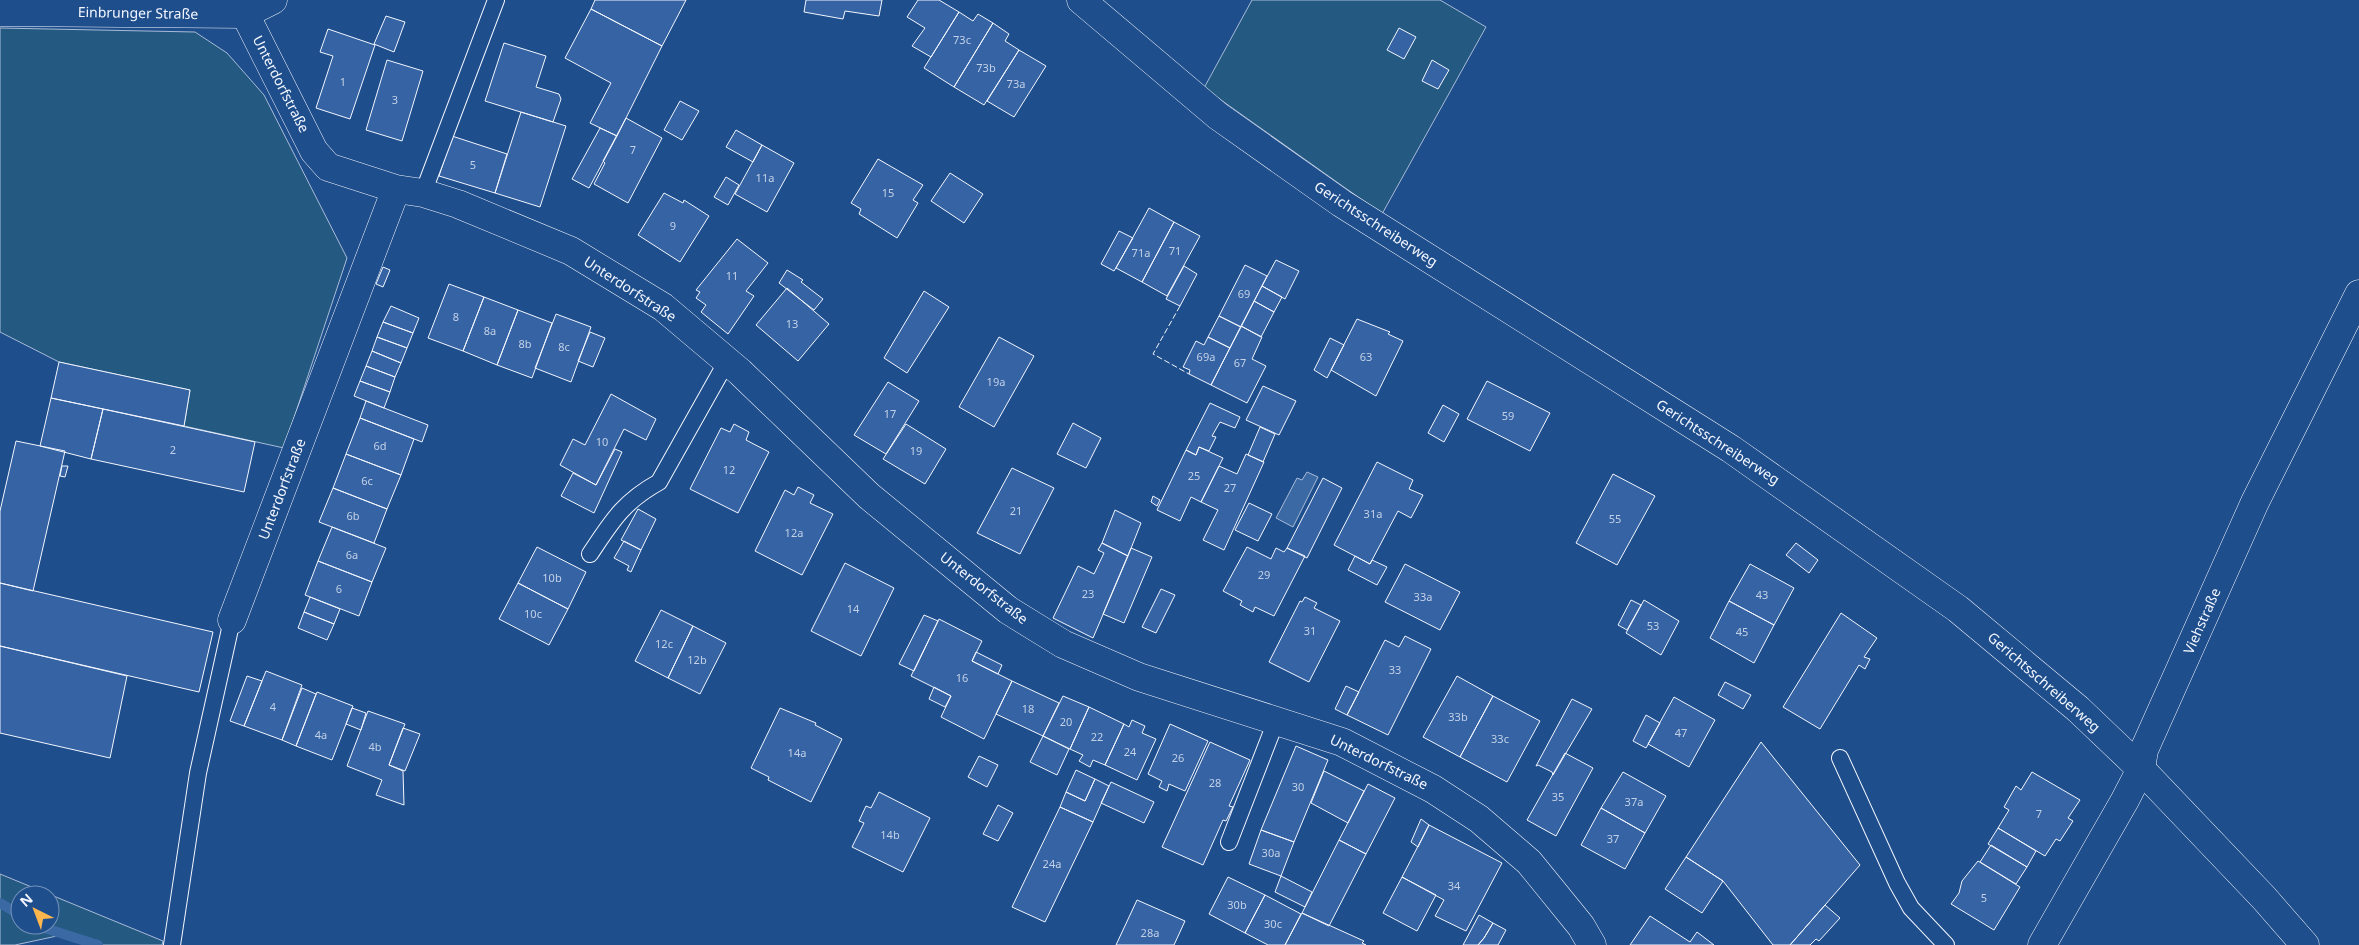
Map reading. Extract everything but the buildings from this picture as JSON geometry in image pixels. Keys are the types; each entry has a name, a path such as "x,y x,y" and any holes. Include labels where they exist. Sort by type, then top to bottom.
{"street":[{"name":"Einbrunger Straße","path":"0,12 245,14 273,0"},
{"name":"Gerichtsschreiberweg","path":"1080,0 1218,116 1341,202 1731,449 1889,558 1958,609 2078,709 2141,769 2258,890 2305,945"},
{"name":"Unterdorfstraße","path":"245,14 314,150 328,167 396,189 423,193 458,204 572,251 663,307 727,361 869,496 1008,610 1063,644 1139,677 1342,742 1433,789 1479,819 1529,862 1581,926 1592,945"},
{"name":"Unterdorfstraße","path":"232,620 396,189"},
{"name":"Viehstraße","path":"2042,945 2141,769 2144,750 2255,502 2359,294"}],"lane":[{"path":"423,193 496,0"},
{"path":"590,554 620,510 640,492 659,482 727,361"},
{"path":"172,945 198,773 232,620"},
{"path":"1229,842 1276,721"},
{"path":"1840,758 1897,883 1911,908 1946,945"}],"shaded area":[{"path":"1252,0 1440,0 1486,27 1382,214 1204,88"},
{"path":"0,28 195,32 227,53 264,95 347,258 284,448 184,426 190,390 59,362 0,332"},
{"path":"1307,472 1318,477 1293,527 1276,518 1297,478 1302,480"},
{"path":"0,874 27,885 10,885 10,935 60,935 60,899 163,941 162,945 87,945 57,936 15,945 0,945"}],"waterway":[{"path":"0,903 10,909"},
{"path":"60,933 98,945"}],"fence":[{"path":"1180,306 1153,354 1189,374"}]}
